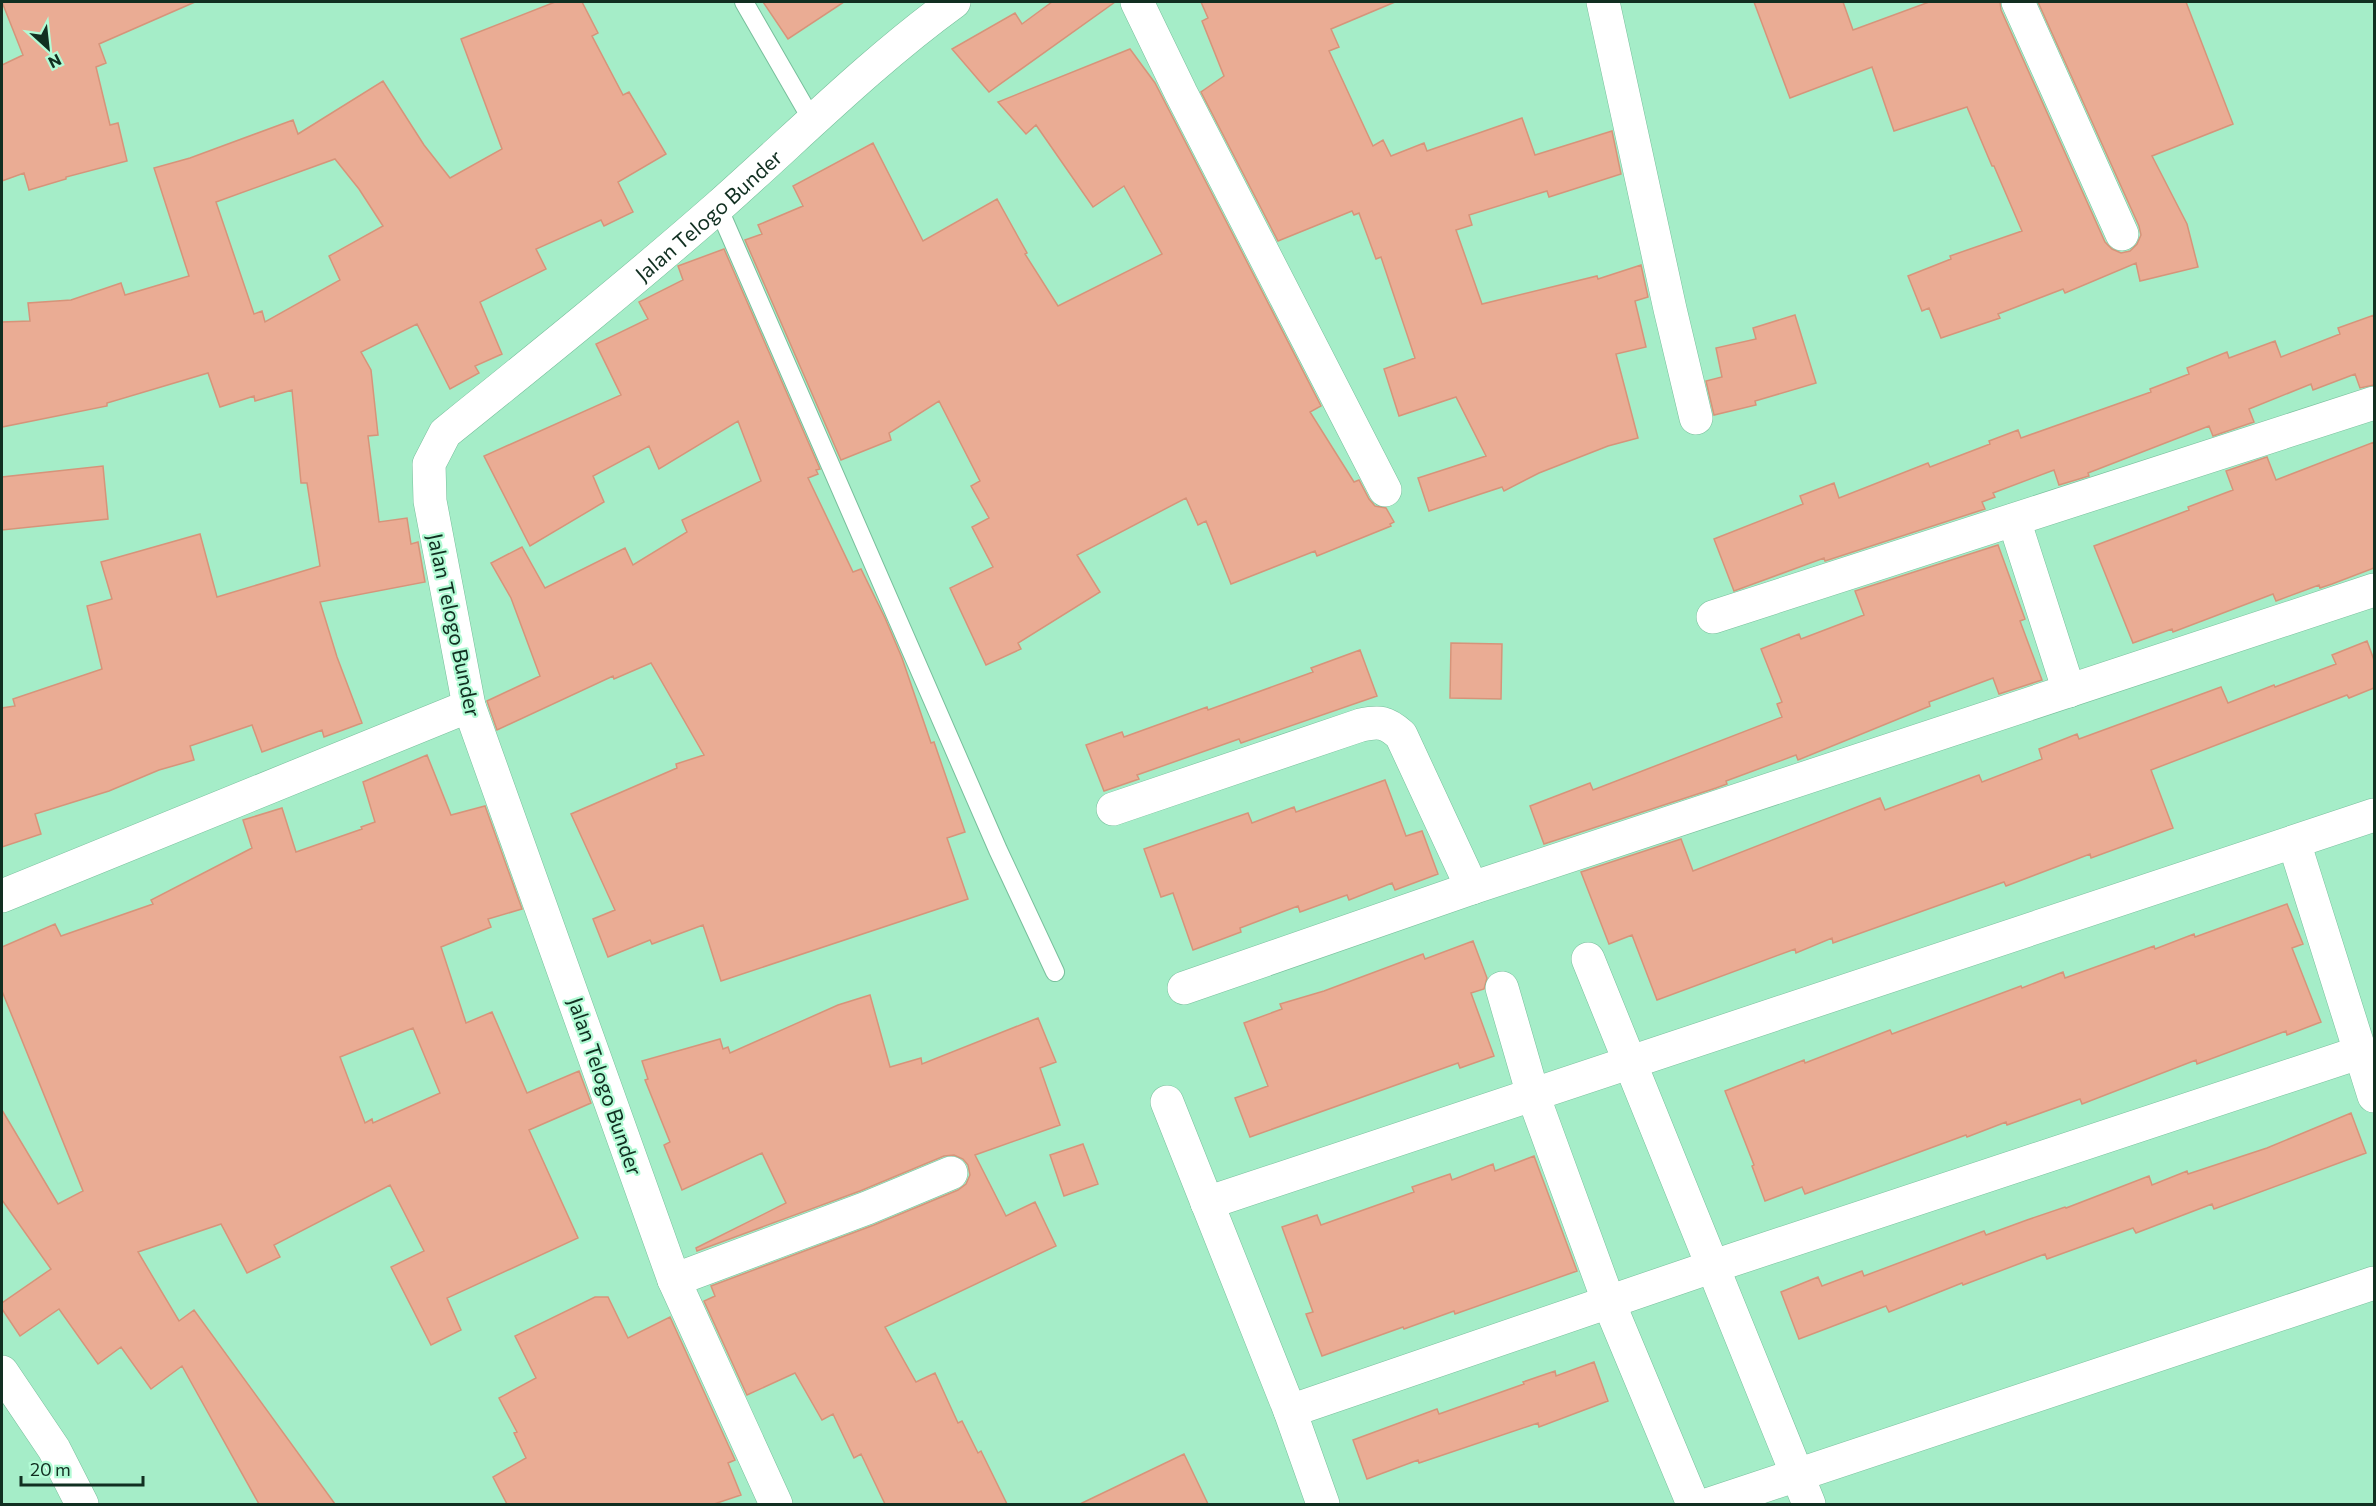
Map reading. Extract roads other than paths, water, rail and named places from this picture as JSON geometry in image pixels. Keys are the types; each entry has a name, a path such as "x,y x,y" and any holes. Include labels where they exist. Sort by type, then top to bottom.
{"street":[{"name":"Jalan Telogo Bunder","path":"776,1504 674,1280 469,706 430,501 429,464 445,433 718,207 909,34 954,2"},
{"path":"1137,2 1181,93 1385,490"},
{"path":"1603,2 1696,418"},
{"path":"2018,2 2122,234"},
{"path":"1713,617 2374,403"},
{"path":"2014,520 2069,691"},
{"path":"1184,988 1472,888 2374,590"},
{"path":"2,896 469,706"},
{"path":"1113,809 1361,725 1375,722 1389,725 1401,735 1472,888"},
{"path":"1207,1203 2374,815"},
{"path":"2294,842 2374,1096"},
{"path":"1588,959 1803,1490"},
{"path":"1502,988 1533,1095 1609,1303 1693,1504"},
{"path":"1290,1411 1712,1267 2361,1052"},
{"path":"1167,1102 1290,1411 1323,1504"},
{"path":"674,1280 867,1208 951,1173"},
{"path":"1710,1504 1803,1490 2374,1283"},
{"path":"2,1372 54,1449 82,1504"}],"lane":[{"path":"744,2 812,120"},
{"path":"718,207 998,850 1054,972"}]}
